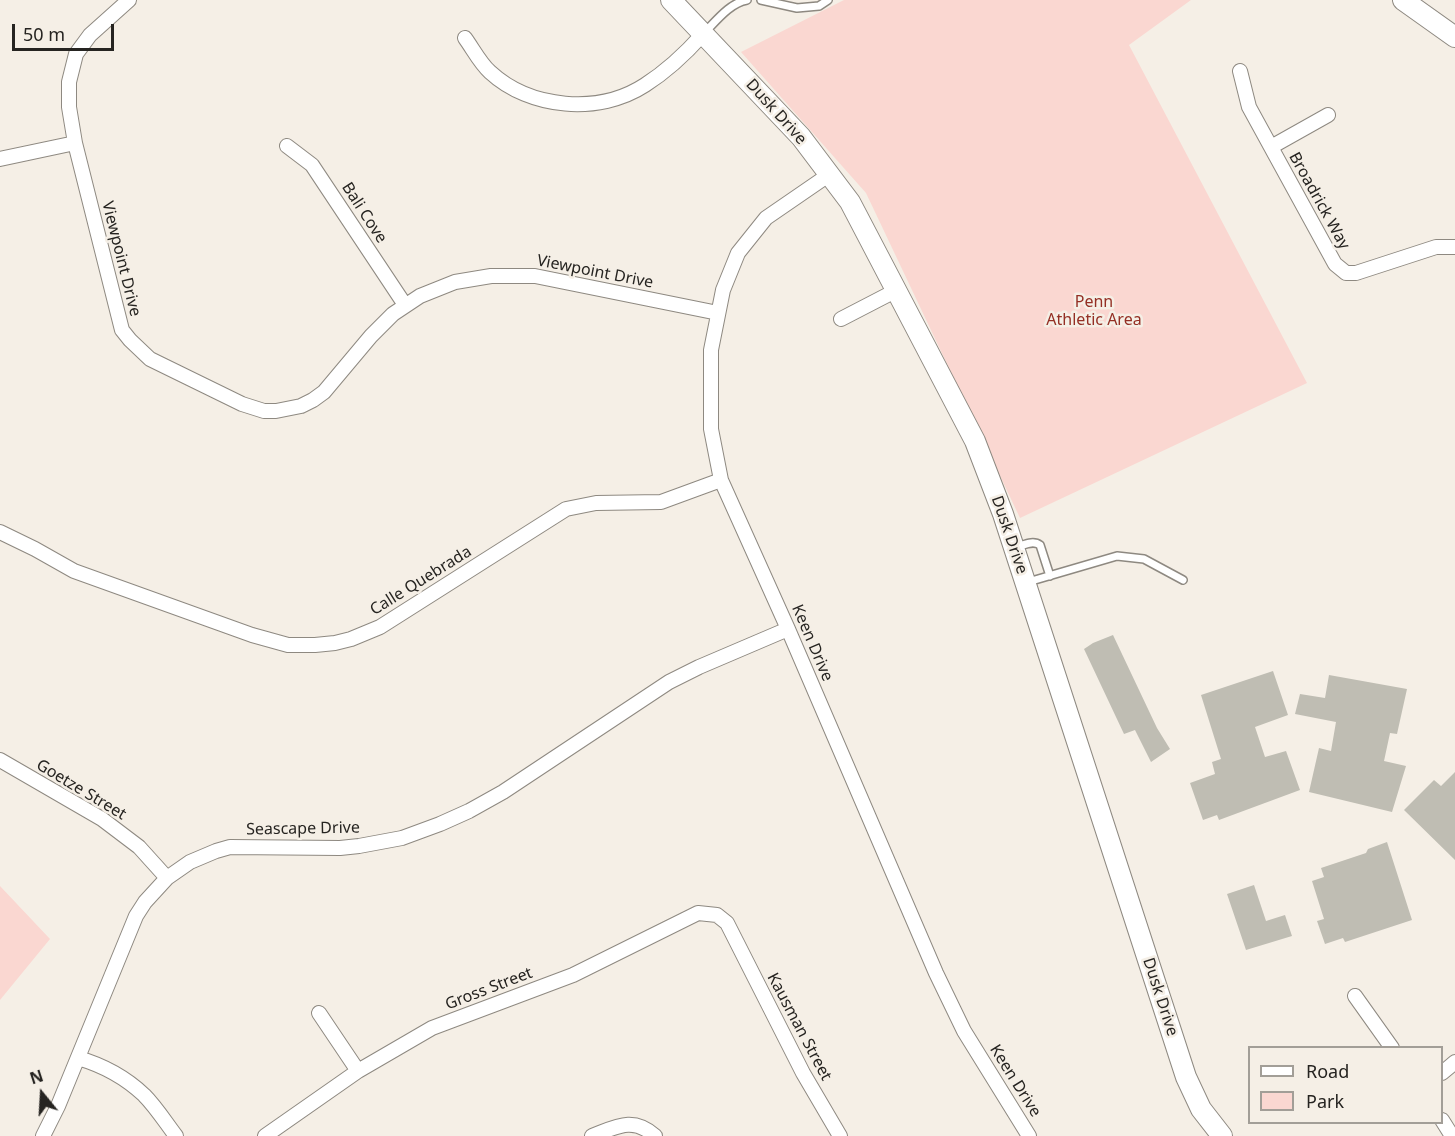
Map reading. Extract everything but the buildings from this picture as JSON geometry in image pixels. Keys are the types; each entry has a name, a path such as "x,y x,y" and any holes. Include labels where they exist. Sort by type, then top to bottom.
{"street":[{"name":"Viewpoint Drive","path":"129,0 90,35 76,54 69,82 69,107 75,143 122,330 150,359 253,408 276,411 288,410 307,403 324,392 381,325 405,305 437,288 473,278 535,276 718,313"},
{"name":"Dusk Drive","path":"670,0 801,137 850,202 975,441 1026,583 1185,1077 1201,1109 1222,1136"},
{"path":"1403,0 1455,38"},
{"path":"465,38 488,71 512,87 526,94 554,102 584,104 615,98 645,85 686,53 703,34"},
{"name":"Broadrick Way","path":"1240,71 1249,107 1335,264 1346,273 1356,273 1436,247 1455,247"},
{"path":"1270,147 1328,115"},
{"path":"0,159 75,143"},
{"name":"Bali Cove","path":"287,146 312,165 405,305"},
{"name":"Keen Drive","path":"830,174 765,218 738,254 723,290 711,350 710,426 721,480 936,972 964,1031 1029,1136"},
{"path":"842,319 897,290"},
{"name":"Calle Quebrada","path":"0,532 79,573 252,635 288,645 315,645 351,639 380,627 566,509 596,502 661,502 721,480"},
{"name":"Seascape Drive","path":"43,1136 58,1106 136,916 167,878 190,862 230,847 340,848 359,846 402,837 441,824 503,792 669,682 788,629"},
{"name":"Goetze Street","path":"0,760 102,819 139,847 167,878"},
{"name":"Gross Street","path":"265,1136 358,1071 432,1028 573,975 698,914 717,915 727,923 731,933"},
{"name":"Kausman Street","path":"731,933 803,1073 840,1136"},
{"path":"1355,996 1391,1046"},
{"path":"319,1013 358,1071"},
{"path":"78,1058 95,1063 144,1095 176,1136"},
{"path":"1443,1072 1455,1062"},
{"path":"1443,1122 1452,1136"},
{"path":"592,1136 623,1124 643,1126 655,1136"}],"lane":[{"path":"703,34 734,5 747,0"},
{"path":"761,0 797,8 819,6 828,0"},
{"path":"1014,548 1032,543 1040,545 1050,576"},
{"path":"1026,583 1117,556 1144,559 1183,580"}],"green space":[{"name":"Penn Athletic Area","path":"844,0 1191,0 1129,45 1307,383 1020,518 866,193 741,52"},
{"path":"0,886 50,939 0,1000"}]}
